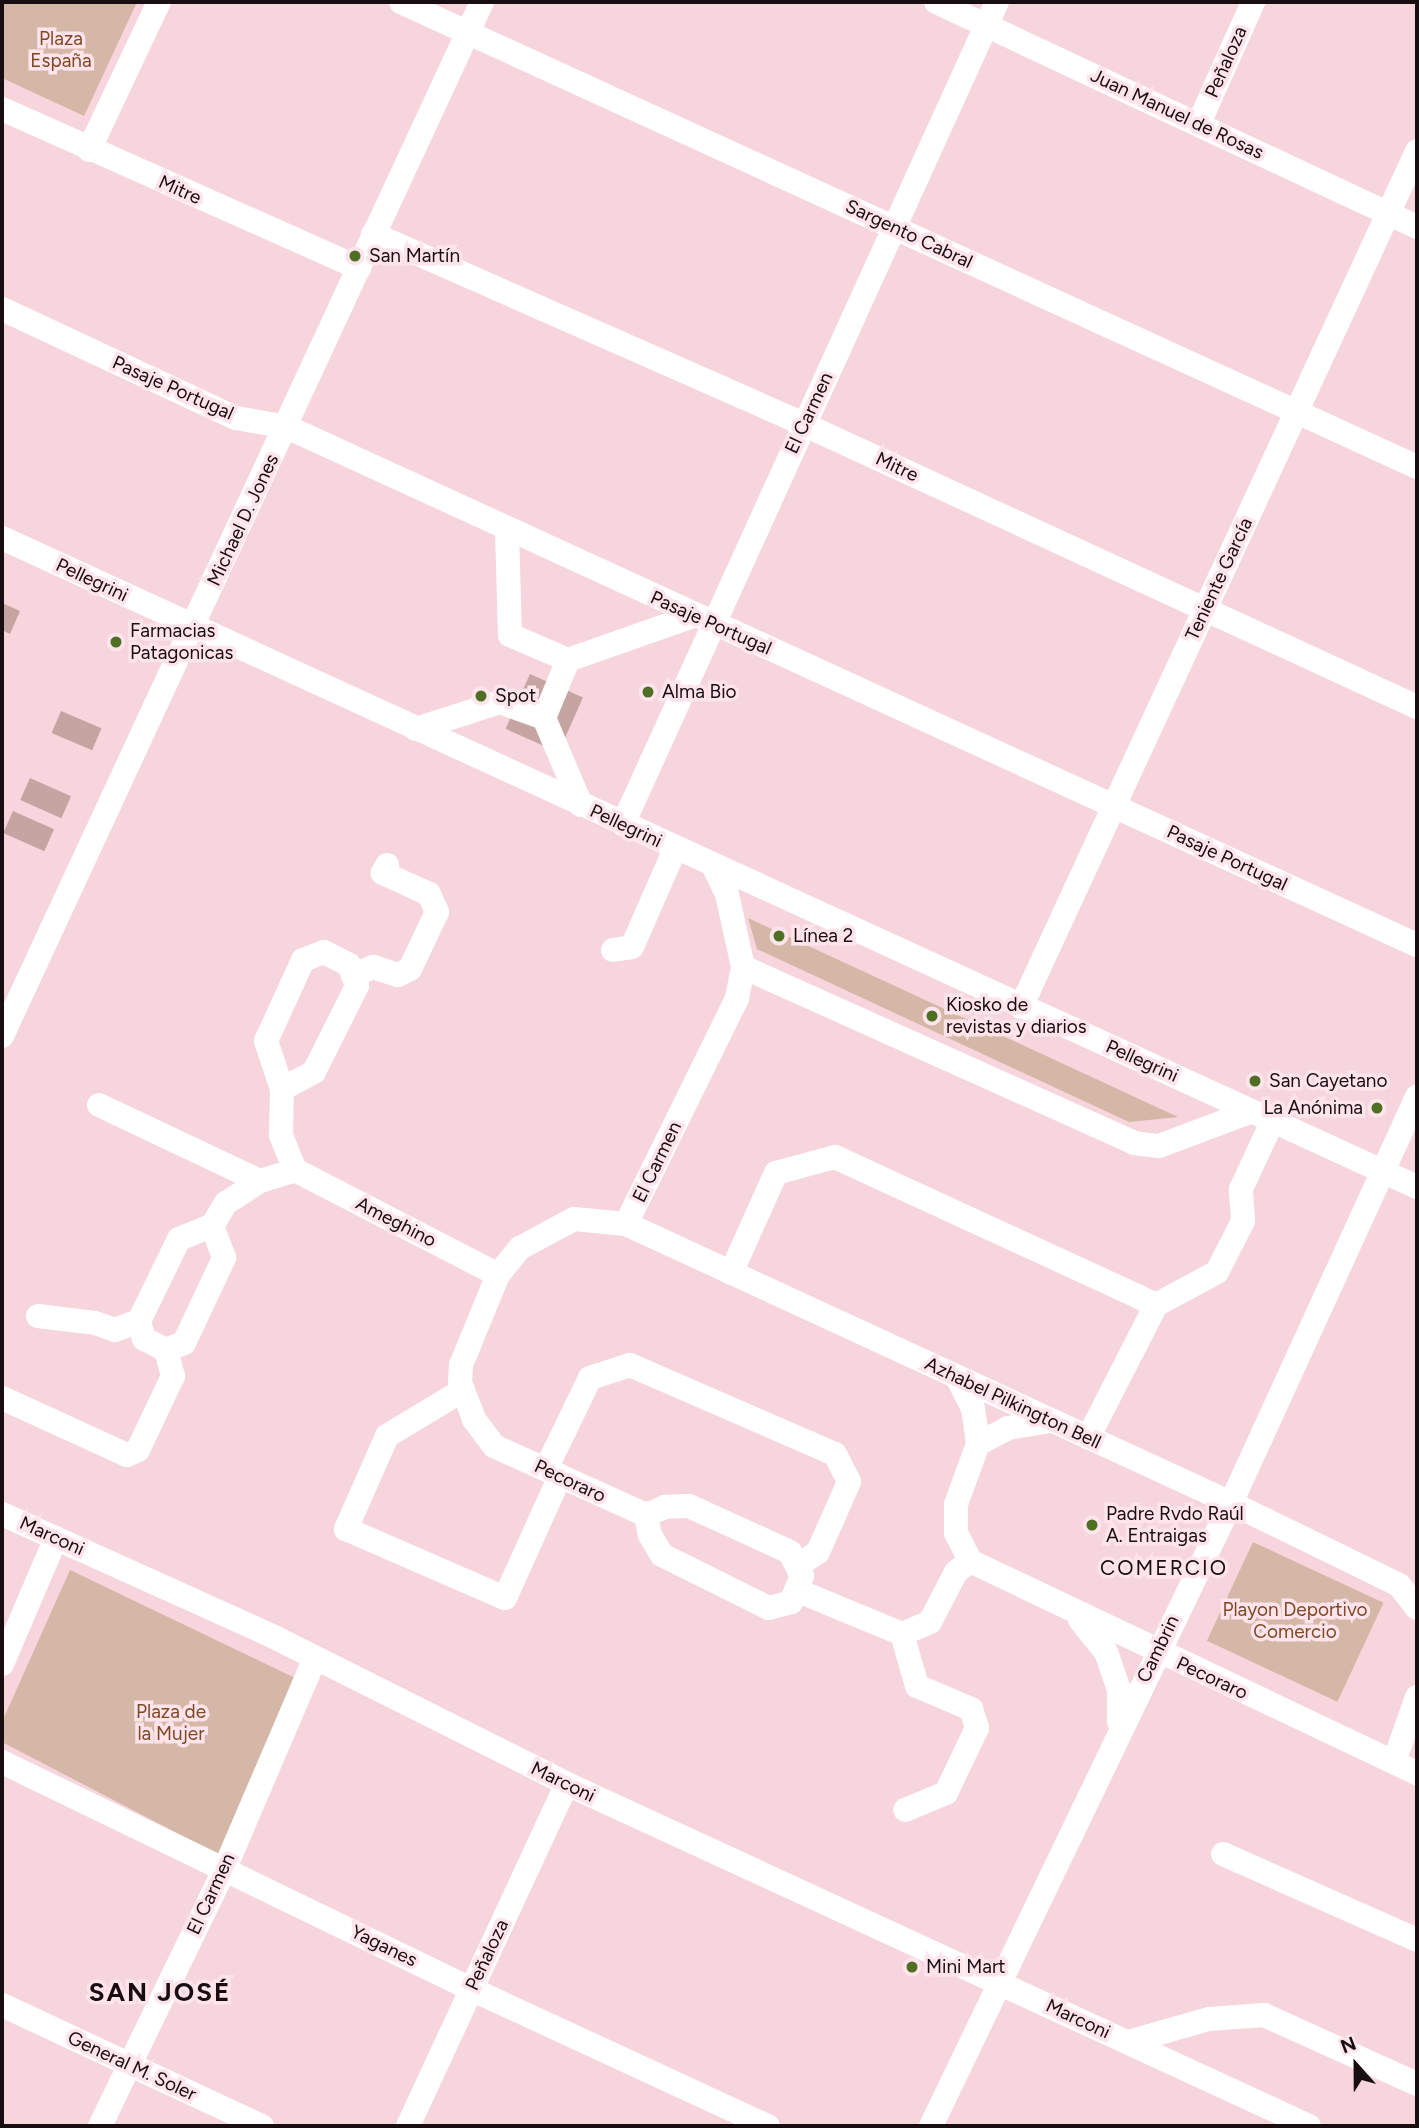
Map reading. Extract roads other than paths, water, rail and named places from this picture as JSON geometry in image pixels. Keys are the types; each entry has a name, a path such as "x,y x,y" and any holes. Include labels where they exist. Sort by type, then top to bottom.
{"street":[{"path":"89,150 159,2"},
{"name":"Sargento Cabral","path":"401,2 1417,467"},
{"name":"Michael D. Jones","path":"2,1037 482,2"},
{"name":"Juan Manuel de Rosas","path":"936,2 1417,227"},
{"name":"El Carmen","path":"623,824 703,620 803,424 997,2"},
{"name":"Peñaloza","path":"1199,123 1253,2"},
{"name":"Mitre","path":"2,109 359,268"},
{"name":"Teniente García","path":"1021,1007 1417,151"},
{"name":"Mitre","path":"373,234 803,424 1417,706"},
{"name":"Pasaje Portugal","path":"2,309 236,418 287,427 1417,945"},
{"path":"507,530 510,635 568,660 703,620"},
{"name":"Pellegrini","path":"2,538 675,849 1417,1186"},
{"path":"568,660 544,718 581,805"},
{"path":"416,729 500,702 544,718"},
{"path":"613,950 632,947 675,849"},
{"path":"353,975 373,967 398,975 410,970 437,912 429,894 383,873 387,865"},
{"name":"El Carmen","path":"494,1446 474,1419 463,1390 461,1365 498,1275 520,1248 574,1219 626,1224 737,998 743,967 727,894 713,865"},
{"path":"212,1226 224,1258 184,1343 166,1350 144,1339 139,1321 179,1239 212,1226 226,1203 260,1181 295,1170 281,1135 282,1089 266,1041 303,960 324,952 349,965 356,986 314,1072 282,1089"},
{"path":"743,967 1134,1143 1159,1146 1263,1116"},
{"name":"Cambrin","path":"931,2126 1156,1652 1230,1503 1417,1097"},
{"path":"99,1105 260,1181"},
{"path":"1088,1438 1156,1305 1217,1272 1243,1221 1241,1189 1263,1116"},
{"path":"730,1272 776,1173 835,1157 1156,1305"},
{"name":"Ameghino","path":"295,1170 498,1275"},
{"name":"Azhabel Pilkington Bell","path":"626,1224 1408,1583 1417,1608"},
{"path":"38,1316 95,1323 115,1330 139,1321"},
{"path":"2,1398 127,1455 138,1450 173,1376 166,1350"},
{"path":"463,1390 387,1436 346,1529 505,1598 590,1378 630,1365 835,1454 849,1482 818,1552 797,1578 791,1602 769,1608 694,1574 662,1555 650,1535 646,1515 665,1507 689,1506 790,1552 797,1578 902,1634 917,1686 971,1709 977,1728 946,1793 905,1810"},
{"path":"902,1634 930,1622 956,1572 970,1562 956,1533 956,1504 978,1444 973,1408 957,1377"},
{"path":"978,1444 1008,1428 1050,1420"},
{"name":"Pecoraro","path":"494,1446 646,1515"},
{"name":"Marconi","path":"2,1514 315,1658 567,1784 1309,2126"},
{"path":"2,1664 56,1538"},
{"name":"Pecoraro","path":"970,1562 1417,1773"},
{"path":"1072,1612 1107,1652 1119,1689 1118,1734"},
{"name":"El Carmen","path":"100,2126 225,1868 315,1658"},
{"path":"1394,1762 1417,1697"},
{"name":"Yaganes","path":"2,1762 471,1989 768,2126"},
{"name":"Peñaloza","path":"408,2126 567,1784"},
{"path":"1223,1854 1417,1940"},
{"name":"General M. Soler","path":"2,2005 262,2126"},
{"name":"Marconi","path":"1128,2042 1209,2018 1264,2015 1417,2084"}],"place":[{"name":"San Martín","path":"355,256"},
{"name":"Farmacias Patagonicas","path":"116,642"},
{"name":"Alma Bio","path":"648,692"},
{"name":"Spot","path":"481,696"},
{"name":"Línea 2","path":"779,936"},
{"name":"Kiosko de revistas y diarios","path":"932,1016"},
{"name":"San Cayetano","path":"1255,1081"},
{"name":"La Anónima","path":"1377,1108"},
{"name":"Padre Rvdo Raúl A. Entraigas","path":"1092,1525"},
{"name":"Mini Mart","path":"912,1967"}],"district":[{"name":"COMERCIO","path":"1164,1568"},
{"name":"SAN JOSÉ","path":"160,1993"}],"park label":[{"name":"Plaza España","path":"61,50"},
{"name":"Playon Deportivo Comercio","path":"1295,1621"},
{"name":"Plaza de la Mujer","path":"171,1723"}]}
